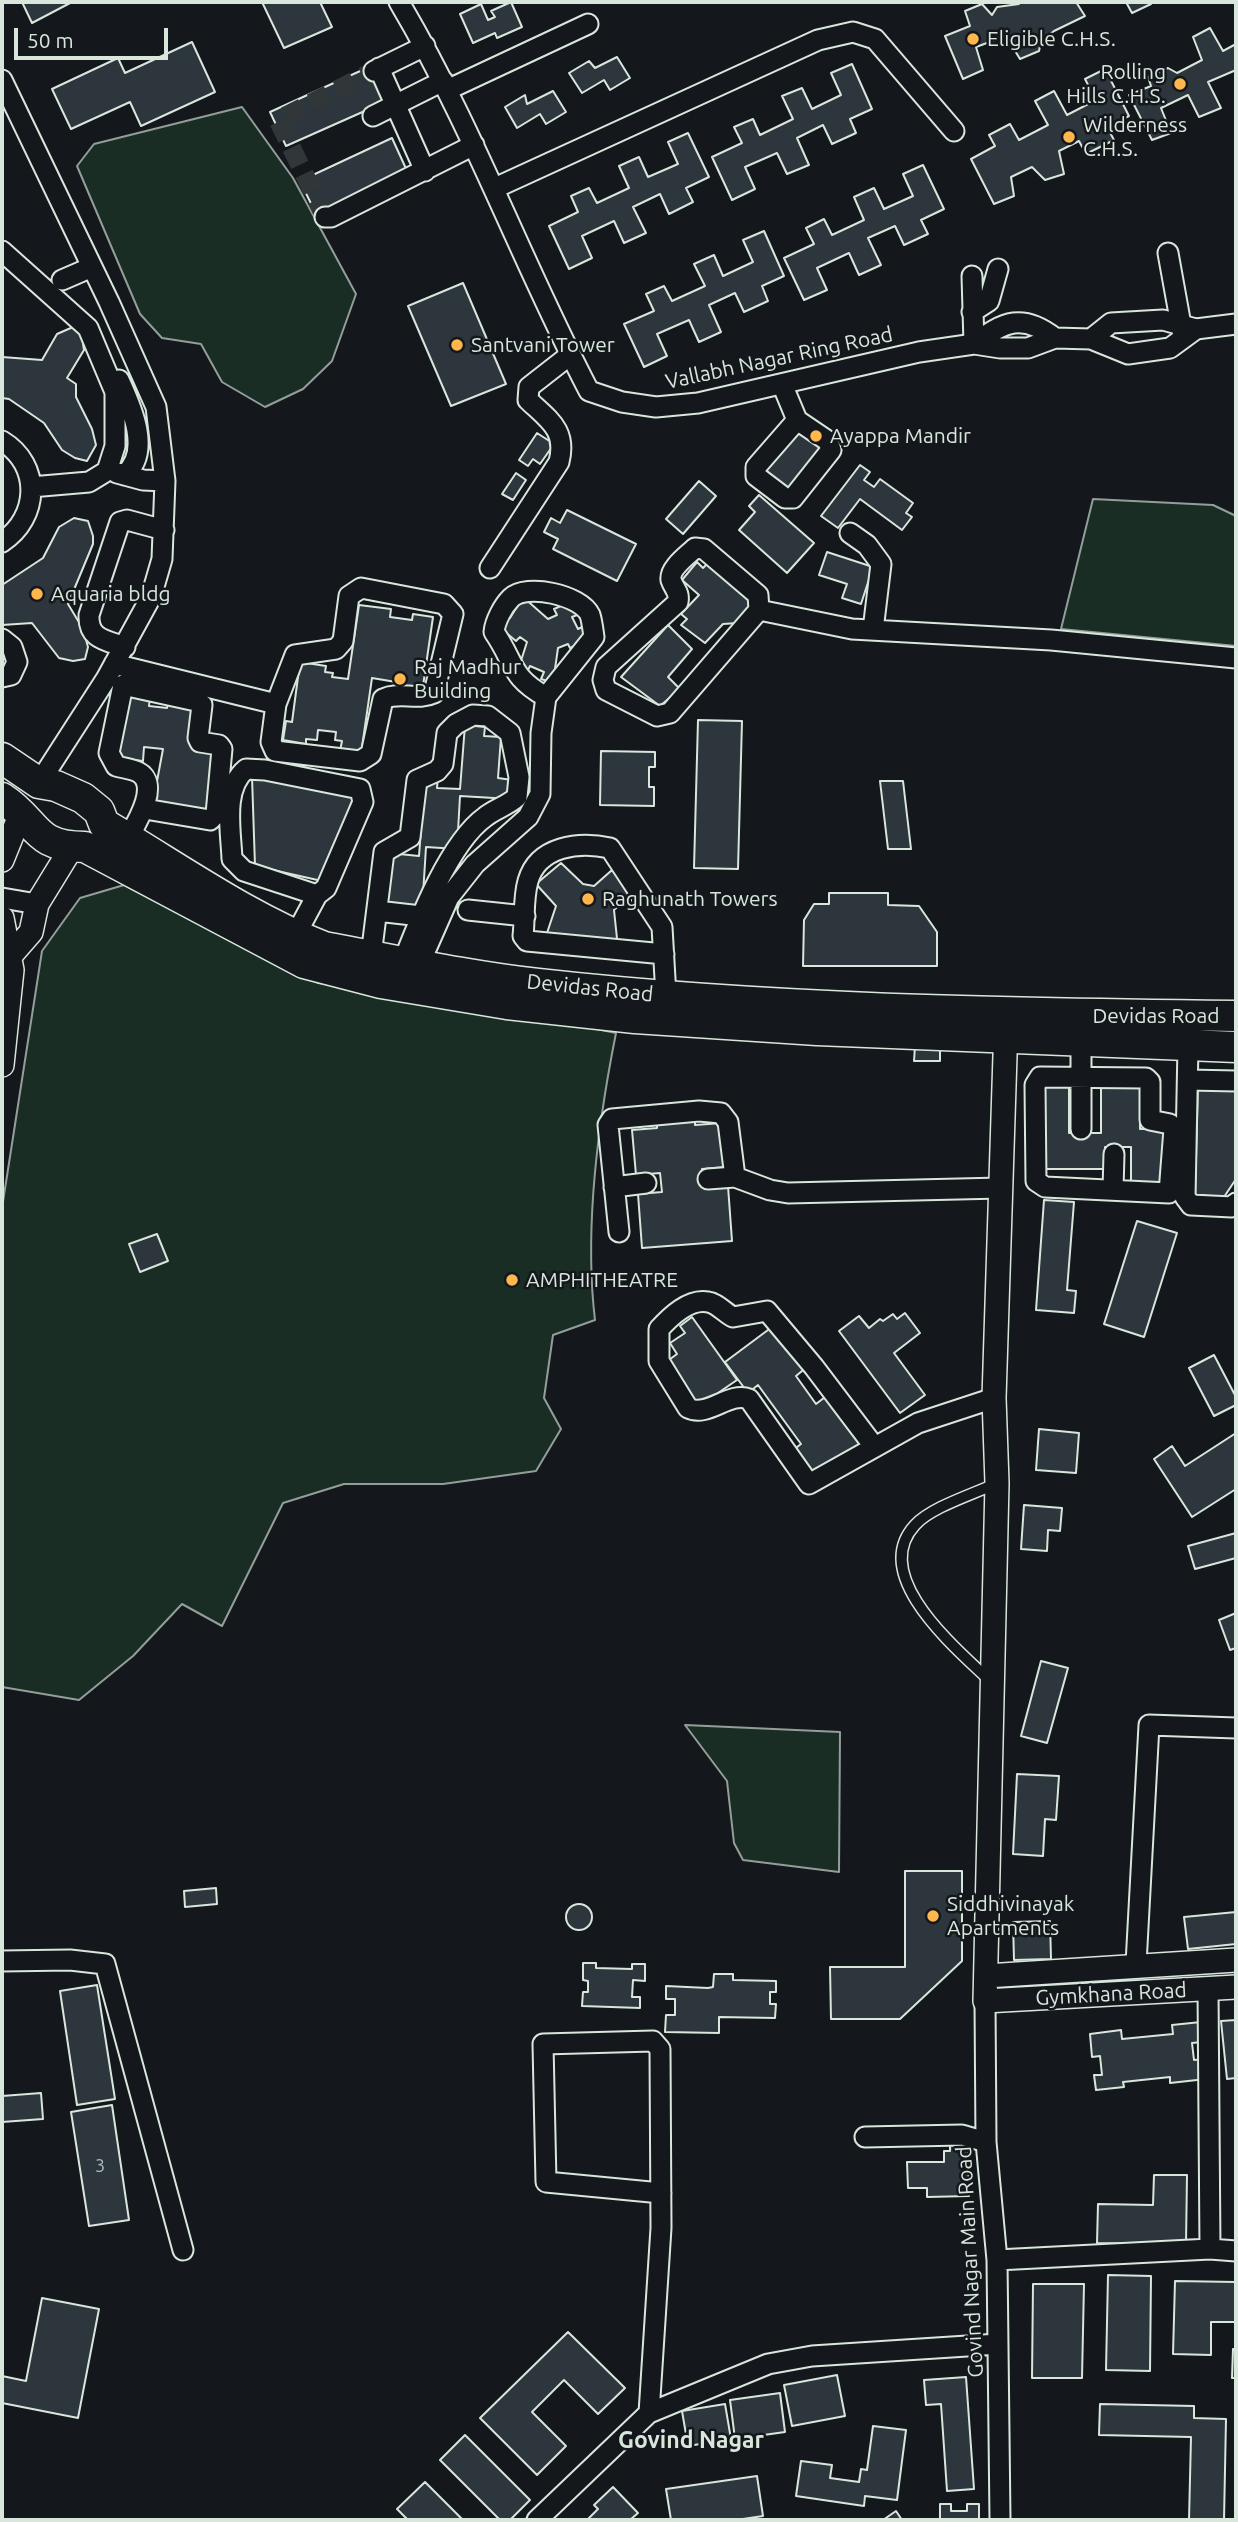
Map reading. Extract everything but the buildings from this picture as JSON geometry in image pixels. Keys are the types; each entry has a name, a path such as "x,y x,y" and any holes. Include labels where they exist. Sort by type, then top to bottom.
{"main road":[{"name":"Devidas Road","path":"2,758 39,783 56,786 83,798 99,811 116,831 242,907 295,936 324,947 537,984 857,1009 1006,1026 1081,1041 1236,1047"},
{"path":"10,818 39,783"},
{"name":"Devidas Road","path":"10,818 61,847 79,847 304,963 380,983 507,1004 635,1018 1006,1026 1236,1016"},
{"path":"79,847 94,846 103,835 116,831"}],"street":[{"name":"Vallabh Nagar Ring Road","path":"399,2 425,46 474,145 548,313 589,391 622,402 656,407 698,403 919,352 974,344 1028,348 1055,338 1091,339"},
{"path":"373,116 588,24"},
{"path":"495,188 818,40 853,32 875,39 954,131"},
{"path":"425,46 377,69 425,171"},
{"path":"2,80 109,302 156,407 138,475"},
{"path":"325,217 331,217 474,145"},
{"path":"2,251 88,328 115,392 115,446 107,471 89,482 32,487"},
{"path":"1168,253 1187,331"},
{"path":"62,280 92,267"},
{"path":"972,312 989,301 998,270"},
{"path":"971,276 974,344"},
{"path":"39,783 114,676 125,647 151,597 162,559 164,530 138,475 139,452 133,410 102,333 102,320 109,302"},
{"path":"1187,331 1170,348 1128,354 1091,339 1111,323 1163,320 1187,331 1236,324"},
{"path":"490,568 559,462 563,446 561,436 528,400 526,393 529,387 570,355"},
{"path":"782,384 797,420"},
{"path":"2,441 23,460 32,487 26,518 19,528 2,542"},
{"path":"125,647 93,635 88,628 89,615 120,522 127,520 164,530"},
{"path":"850,533 867,545 881,564 873,630"},
{"path":"695,548 704,549 758,595 759,610 670,713 657,716 606,690 603,680 606,667 678,602 679,594 671,579 672,571 695,548"},
{"path":"361,588 444,604 453,614 434,693 423,698 393,694 383,699 372,754 360,761 275,751 271,742 276,704 295,655 336,649 343,641 349,596 361,588"},
{"path":"411,964 449,897 475,864 528,817 540,794 541,733 546,697 594,636 589,613 572,597 523,592 512,597 495,623 494,632 511,657 513,672 525,685 546,697"},
{"path":"759,610 852,629 1051,640 1236,658"},
{"path":"2,639 12,648 17,662 11,675 2,677"},
{"path":"114,676 276,704"},
{"path":"114,676 109,753 116,766 140,772 145,779 145,809"},
{"path":"114,676 202,705 198,738 200,743 219,744 222,749 216,814 210,820 145,809 116,831"},
{"path":"371,956 384,852 410,838 417,780 422,775 437,771 443,764 447,733 456,724 473,715 488,716 510,733 519,776 517,797 485,816 454,856 421,916 411,964"},
{"path":"295,936 317,895 327,888 363,802 360,789 265,770 246,769 234,784 230,802 232,859 253,874 317,895"},
{"path":"2,860 10,818"},
{"path":"11,955 30,932 37,904 79,847"},
{"path":"664,954 527,941 523,936 528,880 542,858 556,848 610,848 662,927 664,954 666,996"},
{"path":"242,907 253,874"},
{"path":"2,898 37,904"},
{"path":"468,910 525,916"},
{"path":"377,911 421,916"},
{"path":"2,918 11,955 8,1028 2,1065"},
{"path":"985,2001 997,1483 994,1398 1006,1026"},
{"path":"1081,1041 1082,1129"},
{"path":"1188,1046 1185,1197 1191,1205 1232,1207 1236,1203"},
{"path":"1040,1077 1081,1077 1146,1078 1150,1082 1150,1121 1170,1124 1174,1129 1170,1193 1045,1187 1036,1181 1035,1085 1040,1077"},
{"path":"1188,1080 1236,1081"},
{"path":"619,1232 608,1125 612,1119 699,1111 721,1113 728,1122 735,1177"},
{"path":"1113,1190 1114,1154"},
{"path":"708,1179 735,1177 770,1190 788,1193 1001,1188"},
{"path":"614,1186 646,1183"},
{"path":"873,1445 814,1367 764,1310 733,1317 710,1302 703,1302 676,1312 659,1329 659,1361 688,1408 698,1411 739,1397 749,1399 807,1482 813,1482 873,1445 918,1423 994,1398"},
{"path":"1136,1964 1149,1725 1236,1728"},
{"path":"2,1961 70,1960 105,1964 183,2250"},
{"name":"Gymkhana Road","path":"986,1976 1136,1964 1236,1960"},
{"name":"Gymkhana Road","path":"985,2001 1236,1987"},
{"path":"1208,1989 1210,2249"},
{"name":"Govind Nagar Main Road","path":"985,2001 986,2142 997,2260 1000,2520"},
{"path":"649,2413 661,2193 657,2044 653,2041 543,2044 546,2182 661,2193"},
{"path":"865,2137 962,2135 986,2142"},
{"path":"997,2260 1210,2249 1236,2251"},
{"path":"537,2520 649,2413 768,2364 812,2356 998,2344"}],"lane":[{"path":"992,1683 929,1622 909,1589 903,1566 905,1540 915,1525 928,1515 997,1483"}],"green space":[{"path":"242,107 293,178 356,294 332,361 303,389 265,407 222,382 201,344 162,338 140,314 77,166 94,144"},
{"path":"1093,499 1213,505 1236,516 1236,646 1061,629"},
{"path":"124,885 318,983 504,1010 616,1033 599,1139 592,1213 595,1320 553,1335 544,1398 561,1429 536,1471 443,1484 344,1484 283,1503 222,1626 182,1604 133,1656 79,1700 2,1687 2,1208 42,951 80,898"},
{"path":"685,1725 840,1732 839,1872 743,1860 734,1843 727,1781"}],"tunnel":[{"path":"325,217 278,120 374,71"}],"place":[{"name":"Eligible C.H.S.","path":"973,39"},
{"name":"Rolling Hills C.H.S.","path":"1180,84"},
{"name":"Wilderness C.H.S.","path":"1069,137"},
{"name":"Santvani Tower","path":"457,345"},
{"name":"Ayappa Mandir","path":"816,436"},
{"name":"Aquaria bldg","path":"37,594"},
{"name":"Raj Madhur Building","path":"400,679"},
{"name":"Raghunath Towers","path":"588,899"},
{"name":"AMPHITHEATRE","path":"512,1280"},
{"name":"Siddhivinayak Apartments","path":"933,1916"}],"district":[{"name":"Govind Nagar","path":"691,2440"}]}
